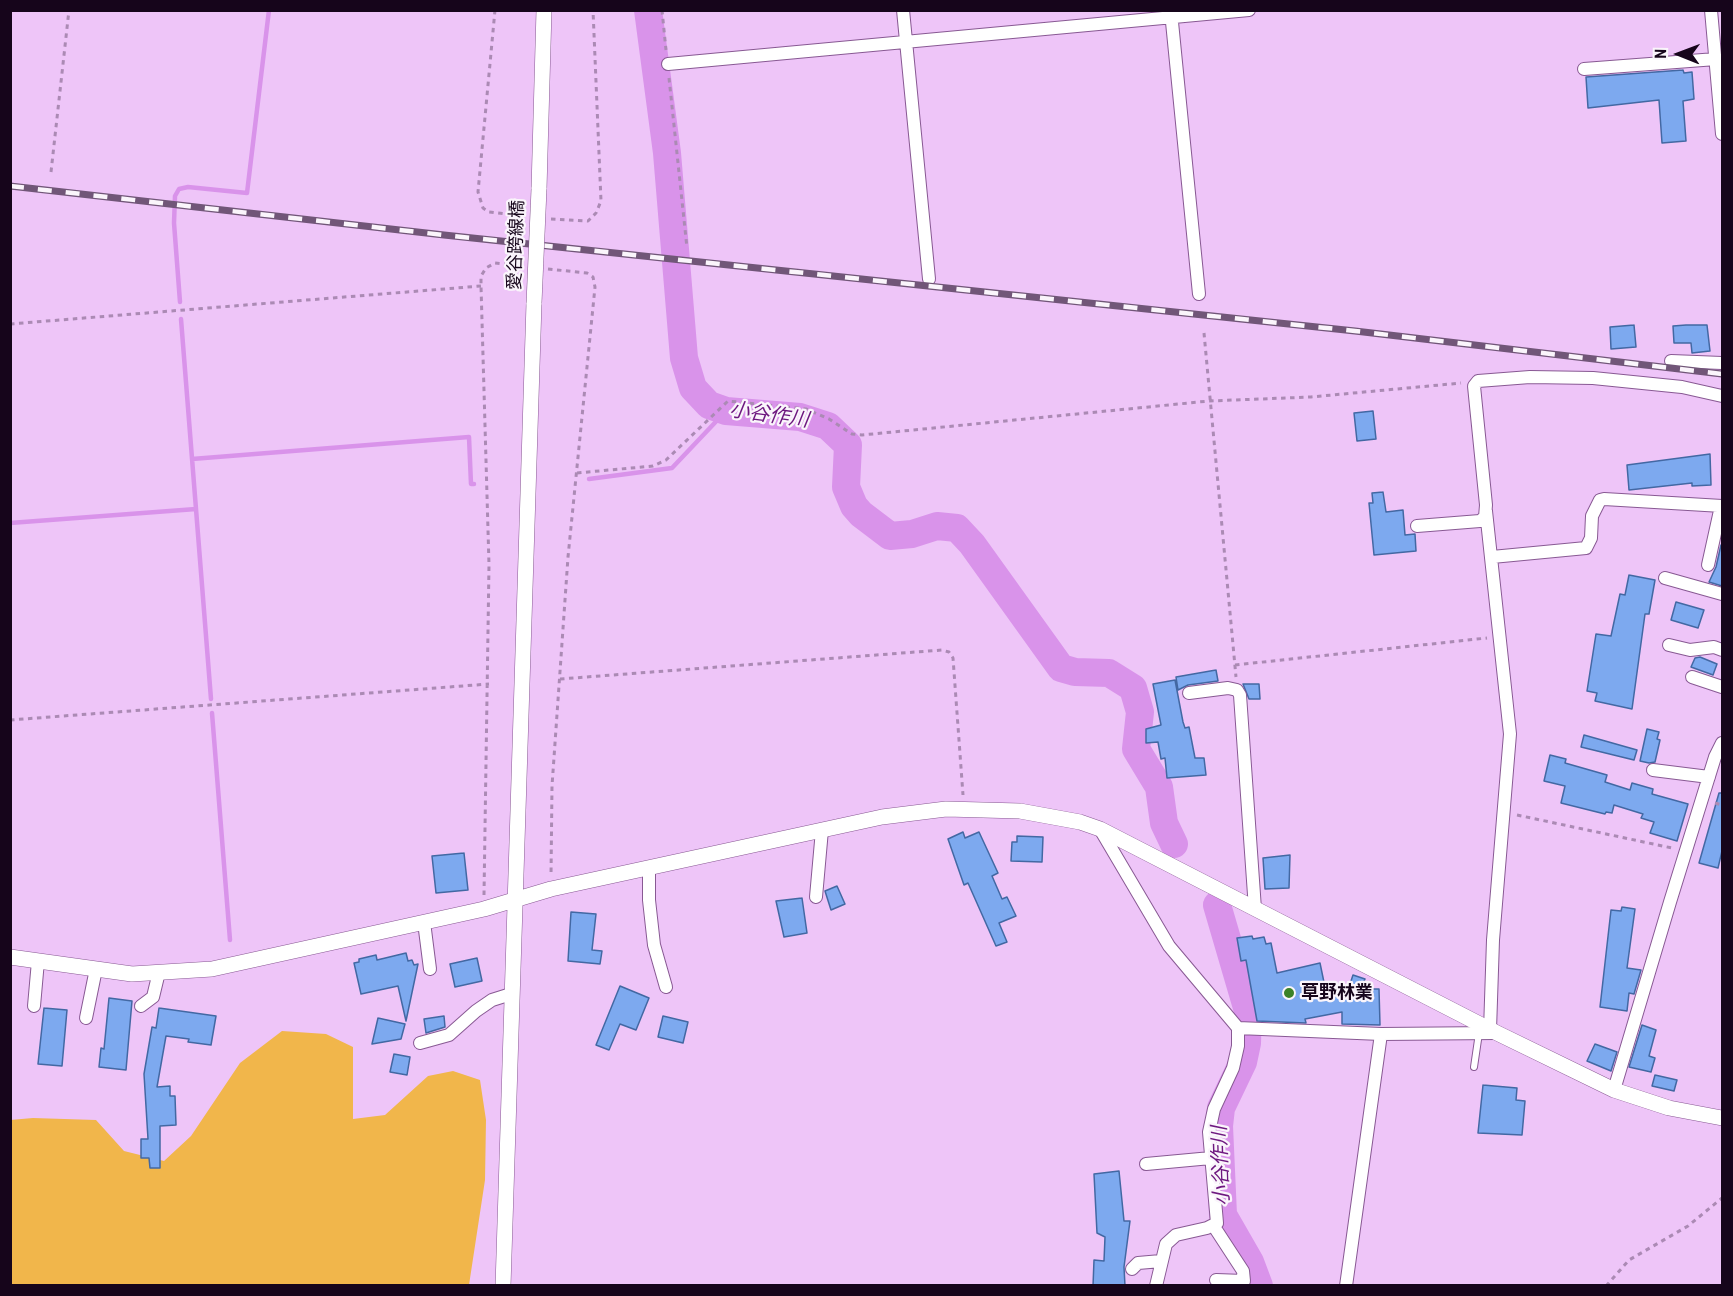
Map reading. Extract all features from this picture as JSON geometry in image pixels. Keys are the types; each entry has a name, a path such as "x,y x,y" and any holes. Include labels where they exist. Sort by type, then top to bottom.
{"street":[{"name":"愛谷跨線橋","path":"503,1286 544,10"},
{"path":"903,10 930,279"},
{"path":"668,63 1172,15 1249,10"},
{"path":"1711,10 1722,134"},
{"path":"1172,15 1199,294"},
{"path":"1584,69 1716,59"},
{"path":"1671,361 1722,363"},
{"path":"1489,1032 1493,940 1510,734 1474,386 1478,381 1530,376 1593,378 1682,387 1722,396"},
{"path":"1492,557 1586,548 1591,538 1592,516 1600,500 1604,499 1722,506 1708,565"},
{"path":"1418,526 1480,521 1484,519 1486,511"},
{"path":"1665,578 1722,594"},
{"path":"1669,645 1690,650 1714,647 1722,650"},
{"path":"1692,677 1722,687"},
{"path":"1189,693 1227,688 1237,690 1241,697 1256,909"},
{"path":"1614,1090 1686,850 1722,743"},
{"path":"1653,770 1709,777"},
{"path":"10,957 132,974 212,969 514,901 551,889 822,830 921,811 1020,811 1080,822 1100,829 1489,1032 1614,1090 1669,1108 1722,1118"},
{"path":"1100,829 1169,946 1246,1029 1381,1034 1489,1032"},
{"path":"816,897 822,830"},
{"path":"649,868 649,900 654,945 666,987"},
{"path":"424,922 430,969"},
{"path":"34,1006 38,961"},
{"path":"86,1018 96,969"},
{"path":"141,1006 153,997 159,972"},
{"path":"420,1043 449,1035 492,1000 511,994"},
{"path":"1156,1286 1166,1244 1176,1235 1217,1223 1209,1132 1214,1109 1233,1068 1238,1046 1246,1029"},
{"path":"1346,1286 1381,1034"},
{"path":"1146,1164 1211,1158"},
{"path":"1213,1225 1243,1271 1244,1281 1216,1280"},
{"path":"1132,1269 1138,1263 1161,1261"}],"lane":[{"path":"1474,1067 1489,1032"}],"path":[{"path":"51,172 69,10"},
{"path":"662,10 687,248"},
{"path":"10,324 480,286"},
{"path":"1204,333 1237,690"},
{"path":"577,473 653,466 666,460 728,401 806,410 829,419 852,434 862,435 1209,401 1311,397 1478,381"},
{"path":"1235,665 1501,636"},
{"path":"560,679 942,650 949,652 953,658 964,810"},
{"path":"10,720 489,684"},
{"path":"1503,812 1686,850"},
{"path":"1606,1286 1629,1260 1688,1226 1722,1198"}],"shaded area":[{"path":"282,1031 326,1034 353,1047 353,1119 385,1115 428,1076 453,1071 480,1080 486,1120 485,1180 469,1285 11,1285 10,1120 33,1118 96,1120 124,1151 164,1161 191,1136 240,1063"}],"building":[{"path":"1683,70 1684,73 1692,72 1694,99 1683,101 1686,141 1662,143 1659,100 1588,108 1586,77"},
{"path":"1634,325 1636,347 1611,349 1610,327"},
{"path":"1707,325 1710,351 1692,353 1691,343 1674,343 1673,326"},
{"path":"1373,411 1376,439 1357,441 1354,413"},
{"path":"1710,454 1711,485 1692,486 1692,483 1629,490 1627,465"},
{"path":"1383,492 1386,512 1403,510 1405,535 1415,534 1416,551 1374,555 1369,503 1373,503 1372,493"},
{"path":"1721,545 1722,586 1709,582 1716,567"},
{"path":"1629,575 1655,580 1649,614 1645,614 1632,709 1595,701 1597,693 1587,691 1596,634 1611,636 1620,594 1625,595"},
{"path":"1676,602 1704,610 1698,628 1671,620"},
{"path":"1700,657 1717,664 1713,675 1691,667 1695,658"},
{"path":"1216,670 1218,681 1188,685 1178,690 1176,677"},
{"path":"1175,680 1183,722 1185,728 1189,727 1195,758 1204,758 1206,775 1167,778 1165,758 1161,759 1158,742 1146,743 1146,729 1161,725 1153,684"},
{"path":"1243,684 1259,684 1260,699 1249,699"},
{"path":"1647,729 1659,732 1657,739 1660,740 1655,762 1649,763 1640,761"},
{"path":"1584,735 1637,750 1634,760 1581,747"},
{"path":"1550,755 1566,759 1565,763 1607,775 1605,782 1630,790 1632,783 1653,789 1652,794 1688,804 1677,841 1650,833 1654,822 1641,818 1643,814 1614,805 1612,813 1606,812 1605,814 1561,803 1565,786 1544,781"},
{"path":"1719,793 1722,793 1722,851 1718,868 1699,863"},
{"path":"963,832 965,838 979,832 998,873 992,876 1002,899 1007,897 1016,916 999,923 1007,942 996,946 968,883 964,885 948,839"},
{"path":"1017,836 1043,837 1042,862 1011,861 1012,842 1017,842"},
{"path":"464,853 468,890 436,893 432,856"},
{"path":"1290,855 1289,888 1265,889 1263,858"},
{"path":"837,886 845,904 831,910 825,891"},
{"path":"802,898 807,933 784,937 776,901"},
{"path":"1622,907 1635,909 1627,968 1641,970 1634,994 1629,993 1627,1011 1600,1007 1611,910 1621,911"},
{"path":"571,912 596,914 592,950 602,951 600,964 568,961"},
{"name":"草野林業","path":"1252,936 1253,939 1264,937 1266,944 1271,943 1277,973 1320,963 1326,992 1347,993 1353,975 1365,979 1361,989 1379,989 1380,1025 1342,1024 1342,1012 1305,1019 1306,1023 1257,1021 1246,960 1241,961 1237,938"},
{"path":"406,953 408,961 412,960 414,965 418,964 406,1021 398,986 361,994 354,963 359,962 359,959 376,955 377,960"},
{"path":"477,958 482,981 455,987 450,964"},
{"path":"620,986 649,998 636,1030 620,1024 609,1050 596,1045"},
{"path":"109,998 132,1001 126,1070 99,1067 101,1048 104,1049"},
{"path":"44,1008 67,1010 62,1066 38,1064"},
{"path":"159,1008 216,1016 211,1045 166,1036 157,1087 170,1086 170,1096 175,1096 176,1125 160,1126 160,1168 150,1168 149,1158 141,1158 141,1139 148,1139 144,1074 152,1027 156,1028"},
{"path":"444,1016 445,1027 426,1033 424,1019"},
{"path":"663,1016 688,1022 683,1043 658,1037"},
{"path":"378,1018 405,1024 401,1039 372,1044"},
{"path":"1642,1025 1656,1030 1649,1056 1655,1058 1651,1072 1629,1067"},
{"path":"1595,1044 1617,1052 1611,1071 1587,1061"},
{"path":"394,1054 410,1057 407,1075 390,1072"},
{"path":"1655,1075 1677,1080 1674,1091 1652,1086"},
{"path":"1483,1085 1517,1088 1516,1100 1525,1101 1522,1135 1478,1133"},
{"path":"1119,1171 1124,1221 1130,1221 1124,1267 1125,1286 1093,1286 1094,1260 1104,1261 1105,1237 1097,1233 1094,1174"}],"waterway":[{"path":"180,302 174,223 175,196 179,189 188,187 247,193 269,10"},
{"name":"小谷作川","path":"648,10 667,153 684,358 693,388 709,405 726,411 800,417 828,426 848,445 846,487 854,506 861,514 890,536 912,534 937,526 957,528 972,544 1061,668 1075,672 1109,673 1133,688 1140,712 1136,749 1159,787 1164,823 1174,844"},
{"path":"181,319 211,699"},
{"path":"589,479 672,468 726,411"},
{"path":"192,459 469,437 471,484 474,484"},
{"path":"10,523 196,509"},
{"path":"212,713 230,940"},
{"name":"小谷作川","path":"1217,905 1248,1011 1247,1043 1243,1062 1221,1108 1219,1126 1223,1215 1250,1262 1259,1286"}],"railway":[{"path":"10,186 444,235 1355,331 1722,374"}],"place":[{"name":"草野林業","path":"1289,993"}]}
